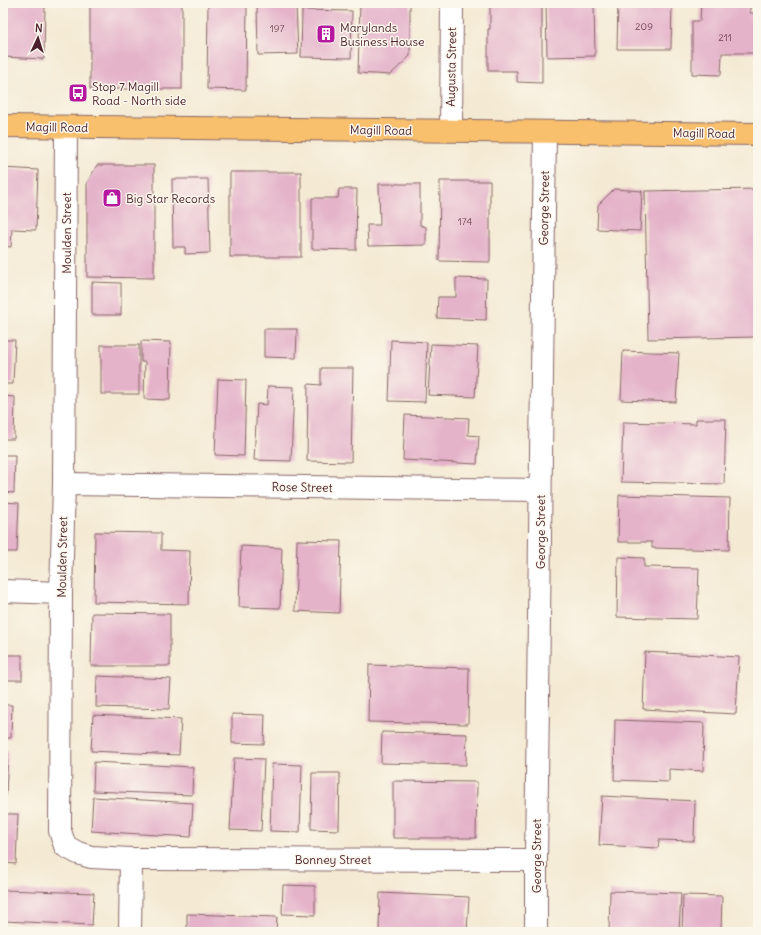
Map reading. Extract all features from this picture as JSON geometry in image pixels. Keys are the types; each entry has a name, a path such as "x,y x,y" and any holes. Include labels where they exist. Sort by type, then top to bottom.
{"main road":[{"name":"Magill Road","path":"3,126 758,134"}],"street":[{"name":"Augusta Street","path":"451,130 452,3"},
{"name":"Moulden Street","path":"66,127 60,832 66,846 78,853 97,858 131,859"},
{"name":"George Street","path":"536,932 545,132"},
{"name":"Rose Street","path":"64,484 540,490"},
{"path":"3,591 61,593"},
{"path":"130,932 131,859"},
{"name":"Bonney Street","path":"131,859 536,860"}],"building":[{"path":"3,3 45,3 44,59 3,57"},
{"path":"90,3 182,3 182,89 90,89"},
{"path":"208,3 247,3 246,90 207,89"},
{"path":"257,3 296,3 298,54 258,55"},
{"path":"360,3 410,3 410,56 390,75 358,73"},
{"path":"490,3 542,3 542,83 517,82 517,71 488,71 488,29 490,29"},
{"path":"546,3 594,3 595,56 547,57"},
{"path":"618,3 672,3 671,49 617,49"},
{"path":"701,3 750,3 750,13 758,13 758,53 722,53 721,75 692,74 692,21 700,21"},
{"name":"Marylands Business House","path":"302,10 352,11 351,58 301,57"},
{"path":"97,165 154,165 154,278 87,277 87,183"},
{"path":"3,168 38,170 36,230 12,229 11,247 3,246"},
{"path":"230,172 301,172 301,257 230,257"},
{"path":"172,179 208,179 210,253 185,254 185,247 173,247"},
{"path":"440,181 490,181 490,262 439,261"},
{"path":"379,184 420,184 420,225 426,227 426,245 368,246 367,225 380,225"},
{"path":"339,189 357,189 356,250 312,249 312,198 338,198"},
{"path":"614,189 642,191 640,231 597,229 598,205"},
{"path":"758,189 758,337 648,339 645,191"},
{"path":"456,278 487,279 486,320 437,318 438,297 456,297"},
{"path":"92,282 121,283 121,315 92,315"},
{"path":"264,329 297,329 296,358 264,357"},
{"path":"3,340 15,340 13,384 3,384"},
{"path":"391,340 427,342 425,402 389,401"},
{"path":"141,341 171,342 170,400 144,399 145,362 141,362"},
{"path":"431,344 478,346 475,397 428,395"},
{"path":"101,345 139,345 139,394 101,394"},
{"path":"623,351 679,353 676,402 621,400"},
{"path":"321,368 353,368 351,462 307,461 308,384 321,385"},
{"path":"218,379 246,380 244,456 215,455"},
{"path":"268,386 294,387 291,461 254,460 257,404 267,405"},
{"path":"3,396 15,397 14,439 3,439"},
{"path":"405,415 469,418 468,435 479,436 477,464 403,460"},
{"path":"696,419 726,419 724,484 621,482 623,422 696,424"},
{"path":"3,455 15,455 14,493 3,492"},
{"path":"619,495 730,498 729,550 652,548 652,542 618,542"},
{"path":"3,502 19,503 17,552 3,552"},
{"path":"95,532 161,533 161,550 190,551 189,604 94,602"},
{"path":"297,540 341,541 339,613 295,611"},
{"path":"241,546 282,548 280,608 239,607"},
{"path":"618,557 644,558 644,567 699,568 697,619 617,617"},
{"path":"92,613 170,614 170,666 91,666"},
{"path":"645,652 739,657 736,714 643,709"},
{"path":"3,655 22,655 22,680 3,680"},
{"path":"369,665 469,668 468,724 368,722"},
{"path":"97,676 171,679 169,709 96,707"},
{"path":"3,705 12,705 11,738 3,738"},
{"path":"232,714 265,715 264,744 232,743"},
{"path":"93,715 181,719 179,755 91,751"},
{"path":"615,720 704,723 703,771 669,769 669,782 614,780"},
{"path":"382,732 467,734 466,765 381,763"},
{"path":"3,750 8,751 6,796 3,796"},
{"path":"234,758 264,759 261,831 230,830"},
{"path":"94,762 193,767 192,795 93,791"},
{"path":"272,764 302,765 300,832 270,831"},
{"path":"312,773 340,773 339,830 311,829"},
{"path":"393,781 477,782 476,838 393,838"},
{"path":"602,796 695,801 694,841 659,840 658,848 599,845"},
{"path":"93,797 193,803 191,837 91,831"},
{"path":"3,814 18,814 16,864 3,863"},
{"path":"283,885 315,886 315,915 282,914"},
{"path":"3,890 94,893 92,925 3,921"},
{"path":"610,891 681,893 679,932 609,932"},
{"path":"380,893 469,897 467,932 379,932"},
{"path":"683,895 722,896 721,932 682,932"},
{"path":"187,914 277,917 276,932 187,932"}],"place":[{"name":"Marylands Business House","path":"326,34"},
{"name":"Stop 7 Magill Road - North side","path":"78,93"},
{"name":"Big Star Records","path":"112,198"}]}
